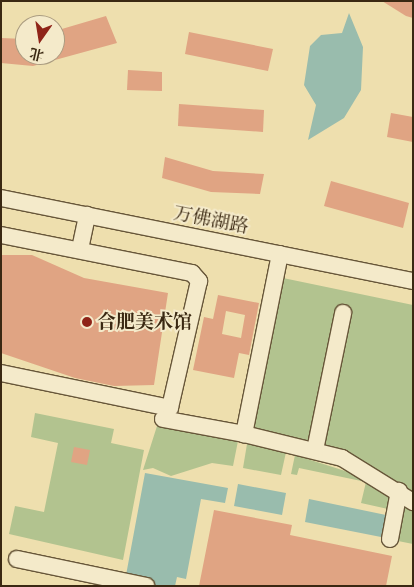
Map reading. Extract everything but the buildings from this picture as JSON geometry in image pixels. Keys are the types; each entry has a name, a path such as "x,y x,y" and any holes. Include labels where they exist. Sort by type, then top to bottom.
{"street":[{"name":"万佛湖路","path":"1,198 413,281"},
{"path":"80,249 86,216"},
{"path":"1,235 80,249 199,278 173,405 164,408 1,374"},
{"path":"244,434 280,254"},
{"path":"316,450 343,313"},
{"path":"163,420 244,434 316,450 359,466 413,502"},
{"path":"390,539 399,491"},
{"path":"16,560 146,586"}],"green space":[{"path":"283,278 413,305 413,502 342,458 244,434"},
{"path":"35,413 114,429 111,443 144,450 123,560 9,534 15,506 44,512 58,443 31,437"},
{"path":"157,426 238,441 233,466 212,463 171,476 153,468 143,470"},
{"path":"247,444 286,452 281,475 243,468"},
{"path":"295,455 364,477 392,494 388,509 361,503 366,482 299,468 297,475 291,474"},
{"path":"405,505 413,512 413,544 398,541"}],"shaded area":[{"path":"349,13 363,47 361,90 344,118 308,140 316,105 304,85 310,46 321,35 342,33"},
{"path":"145,473 228,488 225,503 201,499 186,579 177,577 175,586 124,586"},
{"path":"238,484 286,493 282,515 234,506"},
{"path":"309,499 386,515 381,537 305,522"}],"place":[{"name":"合肥美术馆","path":"87,322"}]}
